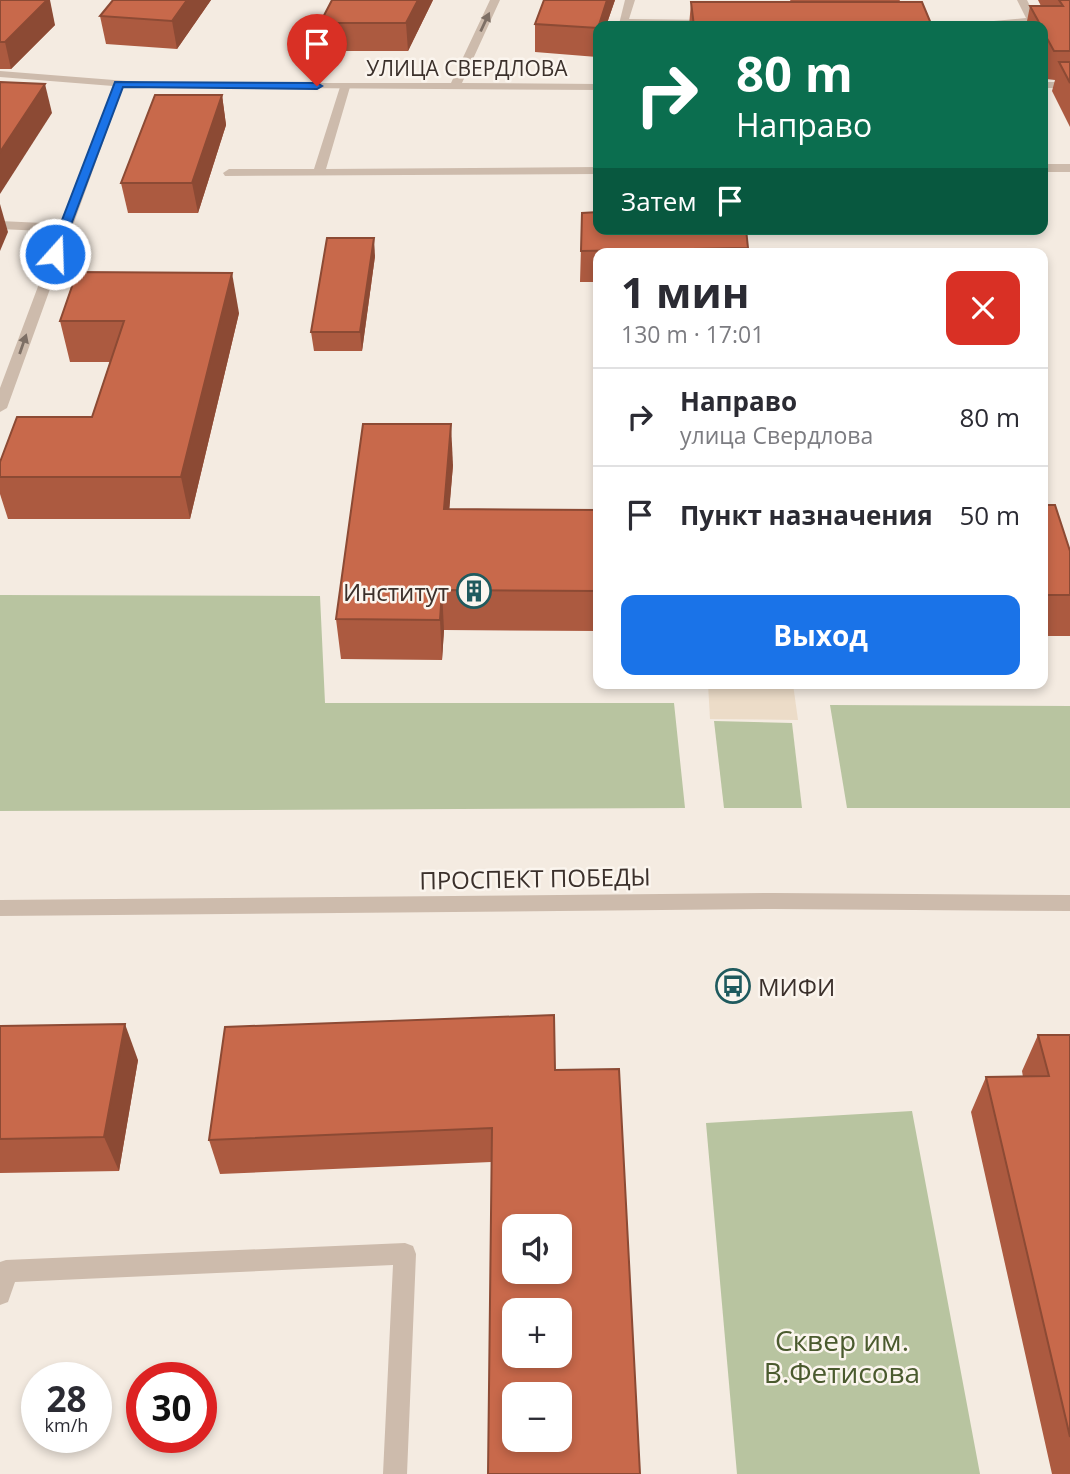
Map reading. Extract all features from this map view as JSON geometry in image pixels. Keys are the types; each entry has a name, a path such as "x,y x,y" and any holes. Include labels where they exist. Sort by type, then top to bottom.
{"street":[{"path":"454,88 495,0"},
{"path":"623,21 629,0"},
{"path":"1022,0 1032,20 1024,21"},
{"name":"УЛИЦА СВЕРДЛОВА","path":"0,74 119,84 593,87"},
{"path":"0,408 119,84"},
{"path":"1048,85 1070,85"},
{"path":"319,173 345,87"},
{"path":"1048,168 1070,168"},
{"path":"229,173 593,171"},
{"path":"0,225 64,228"},
{"name":"ПРОСПЕКТ ПОБЕДЫ","path":"0,908 774,901 1070,902"},
{"path":"0,1294 6,1271 405,1254 395,1474"}],"green space":[{"path":"0,595 320,596 325,703 674,703 685,808 0,811"},
{"path":"830,705 1070,706 1070,808 847,808"},
{"path":"714,721 792,723 802,808 724,808"},
{"name":"Сквер им. В.Фетисова","path":"912,1111 980,1474 737,1474 706,1123"}],"shaded area":[{"path":"708,689 794,689 798,720 710,719"}],"building":[{"path":"0,0 47,0 5,42 0,42"},
{"path":"113,0 187,0 172,21 100,16"},
{"path":"332,0 418,0 406,23 320,23"},
{"path":"544,0 607,0 600,21 593,21 593,28 535,24"},
{"path":"1059,0 1070,0 1070,51 1054,51 1048,40 1048,21 1038,21 1030,6 1063,6"},
{"path":"691,2 922,2 930,21 693,21"},
{"path":"1059,62 1070,62 1070,83"},
{"path":"0,82 45,84 0,152"},
{"path":"155,95 222,95 192,183 121,183"},
{"path":"593,212 593,235 747,235 748,248 593,248 593,251 581,251 582,213"},
{"path":"327,238 374,238 360,332 311,332"},
{"path":"77,272 232,273 181,477 0,477 0,462 17,417 92,417 124,321 60,321"},
{"path":"363,424 451,424 444,509 593,510 593,591 442,590 440,620 336,619"},
{"path":"1048,505 1055,505 1070,551 1070,595 1048,595"},
{"path":"554,1015 555,1070 619,1069 640,1474 488,1474 492,1128 209,1140 225,1027"},
{"path":"125,1024 104,1137 0,1139 0,1026"},
{"path":"1038,1035 1070,1035 1070,1437 986,1077 1049,1076"}],"place":[{"name":"Институт","path":"474,591"},
{"name":"МИФИ","path":"733,986"}],"route":[{"path":"55,254 119,84 317,86"}]}
